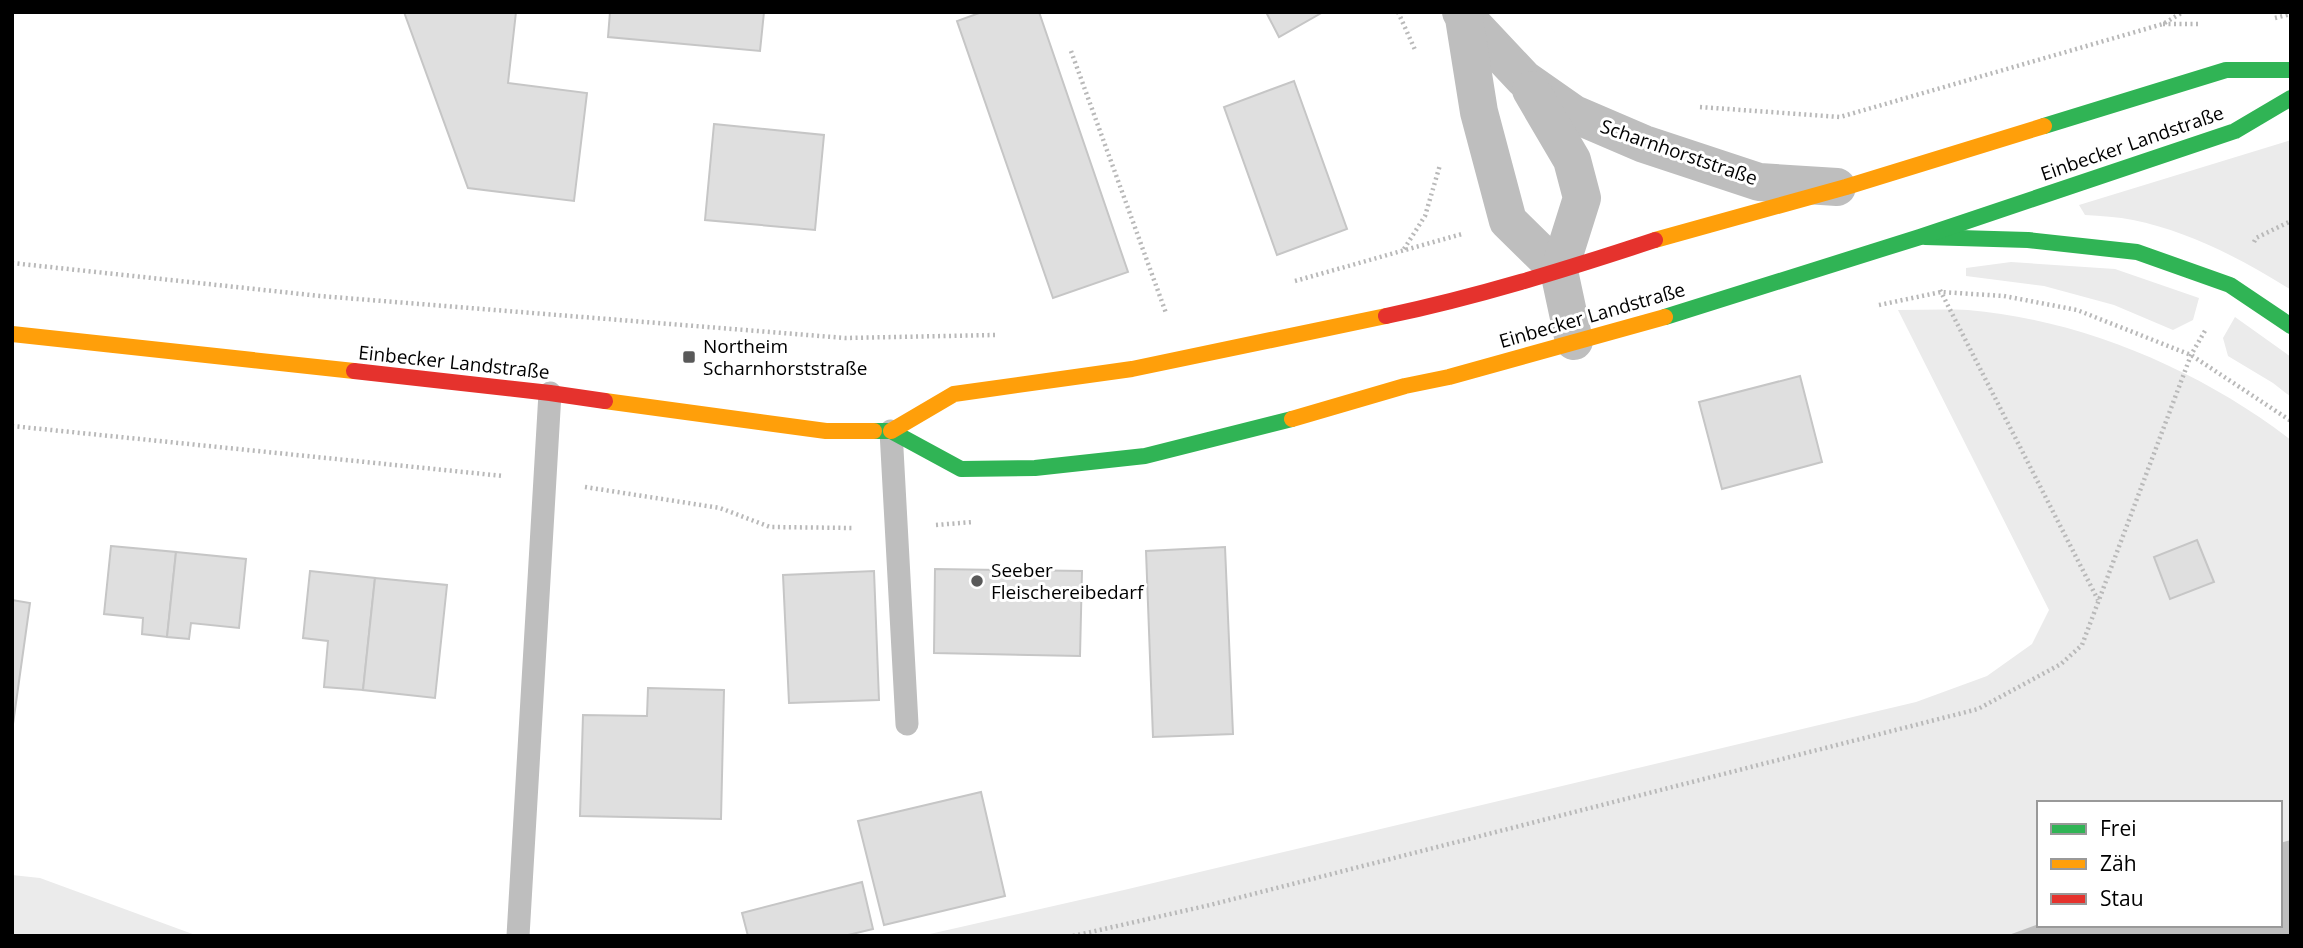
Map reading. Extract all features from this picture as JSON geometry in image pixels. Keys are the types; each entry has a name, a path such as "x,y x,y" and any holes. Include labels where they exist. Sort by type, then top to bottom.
{"main road":[{"name":"Einbecker Landstraße","path":"891,431 954,394 1132,369 1424,308 1559,271 1681,232 1846,187 2226,70 2291,70"},
{"name":"Einbecker Landstraße","path":"12,334 550,393 687,414 826,430 891,431 961,469 1035,468 1145,456 1301,417 1405,386 1448,377 1676,314 1920,237 2235,131 2291,97"},
{"path":"1920,237 2028,240 2137,252 2230,285 2291,326"}],"street":[{"name":"Scharnhorststraße","path":"1462,15 1524,79 1574,114 1644,144 1759,182 1846,187"},
{"name":"Scharnhorststraße","path":"1462,15 1479,112 1508,221 1559,271"},
{"name":"Scharnhorststraße","path":"1524,79 1572,160 1582,198 1559,271 1574,341"}],"lane":[{"path":"518,936 550,393"},
{"path":"891,431 907,724"}],"path":[{"path":"1398,12 1421,63"},
{"path":"1689,106 1840,117 2163,24 2183,12"},
{"path":"1071,51 1168,317 1154,319"},
{"path":"1286,284 1403,250 1425,216 1440,168 1439,155"},
{"path":"1920,237 1941,292 2098,601"},
{"path":"12,263 320,296 845,338 1004,335"},
{"path":"1073,936 1210,905 1978,709 2061,664 2082,645 2191,355 2291,421"},
{"path":"12,426 545,480 720,508 770,527"}],"shaded area":[{"path":"2291,140 2291,290 2195,239 2133,220 2085,215 2079,205"},
{"path":"2011,262 2115,269 2199,298 2193,320 2173,330 2114,305 2044,286 1966,276 1966,268"},
{"path":"1898,310 1968,310 2054,325 2097,337 2179,371 2256,415 2291,440 2291,936 921,936 1916,702 1987,676 2032,644 2049,610"},
{"path":"2235,317 2291,357 2291,397 2228,356 2223,338"},
{"path":"2291,840 2291,936 2006,936 2037,925 2037,927 2282,927 2282,842"},
{"path":"12,875 40,878 198,936 12,936"}],"building":[{"path":"404,12 516,12 508,83 587,93 574,201 468,188"},
{"path":"610,12 764,12 760,51 608,37"},
{"path":"982,12 1039,12 1128,272 1053,298 957,21"},
{"path":"1266,12 1323,12 1279,37"},
{"path":"1294,81 1347,229 1277,255 1224,107"},
{"path":"714,124 824,135 815,230 705,220"},
{"path":"1800,376 1822,462 1722,489 1699,402"},
{"path":"2197,540 2214,582 2170,599 2154,557"},
{"path":"111,546 176,552 167,637 142,634 143,618 104,614"},
{"path":"1225,547 1233,734 1153,737 1146,551"},
{"path":"176,552 246,559 239,628 191,623 189,639 167,637"},
{"path":"935,569 1082,571 1080,656 934,653"},
{"path":"310,571 375,578 363,690 324,687 328,641 303,638"},
{"path":"874,571 879,700 789,703 783,575"},
{"path":"375,578 447,585 435,698 363,690"},
{"path":"12,600 30,603 12,731"},
{"path":"648,688 724,690 721,819 580,816 583,715 647,716"},
{"path":"981,792 1005,896 884,925 858,821"},
{"path":"862,882 873,929 844,936 748,936 742,913"}],"traffic: fast":[{"path":"2044,126 2226,70 2291,70"},
{"path":"1665,317 1920,237 2235,131 2291,98"},
{"path":"1925,237 2028,240 2137,252 2230,285 2291,326"},
{"path":"874,431 891,431 961,469 1035,468 1145,456 1292,419"}],"traffic: slow":[{"path":"1655,240 1846,187 2044,126"},
{"path":"891,431 954,394 1132,369 1386,316"},
{"path":"1292,419 1665,317"},
{"path":"12,334 354,371"},
{"path":"605,401 826,431 874,431"}],"traffic: jam":[{"path":"1386,316 1522,282 1655,240"},
{"path":"354,371 605,401"}],"place":[{"name":"Northeim Scharnhorststraße","path":"689,357"},
{"name":"Seeber Fleischereibedarf","path":"977,581"}]}
